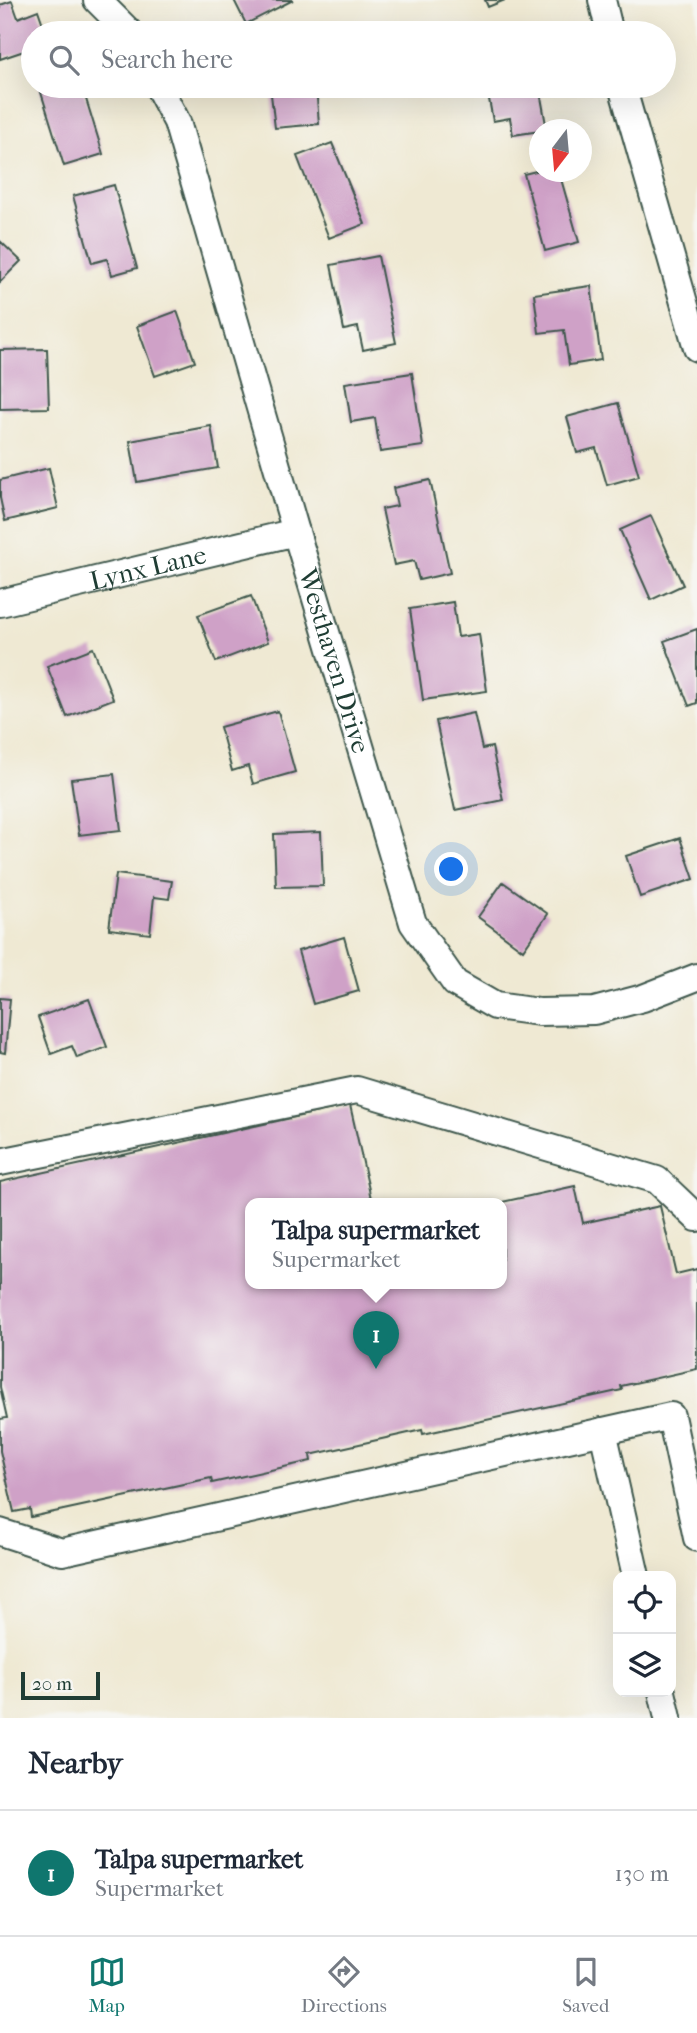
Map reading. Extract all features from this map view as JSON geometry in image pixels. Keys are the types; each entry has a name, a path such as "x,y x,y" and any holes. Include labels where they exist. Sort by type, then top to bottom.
{"street":[{"path":"97,0 118,21"},
{"path":"602,0 607,21"},
{"name":"Westhaven Drive","path":"164,98 177,122 413,923 456,983 495,1006 539,1012 594,1011 643,998 697,977"},
{"path":"625,98 697,348"},
{"name":"Lynx Lane","path":"0,603 296,533"},
{"path":"0,1162 357,1090 657,1180 697,1218"},
{"path":"0,1532 62,1552 671,1416 697,1538"},
{"path":"603,1432 635,1571"},
{"path":"663,1697 668,1718"}],"building":[{"path":"234,0 293,0 252,21 244,21"},
{"path":"485,0 505,0 488,7"},
{"path":"12,1 18,18 38,10 42,21 21,21 21,52 0,59 0,5"},
{"path":"43,98 86,98 103,154 64,166"},
{"path":"271,98 317,98 319,124 275,128"},
{"path":"489,98 541,98 545,119 529,119 529,133 513,135 510,118 493,121"},
{"path":"332,143 365,224 329,238 297,156"},
{"path":"529,173 529,182 562,182 579,242 545,251 524,174"},
{"path":"114,185 137,268 112,275 107,259 92,263 73,196"},
{"path":"0,241 21,261 0,282"},
{"path":"378,256 396,343 363,350 358,327 344,330 331,265"},
{"path":"591,286 601,360 569,365 564,330 539,333 534,294"},
{"path":"177,311 195,362 155,376 137,326"},
{"path":"47,349 49,408 0,409 0,350"},
{"path":"412,373 423,446 380,452 375,418 351,422 345,383"},
{"path":"618,403 639,476 607,485 596,448 577,453 567,417"},
{"path":"211,426 218,468 137,482 130,441"},
{"path":"49,468 58,508 5,521 0,498 0,480"},
{"path":"430,480 450,573 419,580 414,561 394,565 382,509 397,506 393,488"},
{"path":"651,516 683,585 651,600 620,530"},
{"path":"251,596 268,642 216,662 198,615"},
{"path":"453,602 458,637 479,634 487,691 423,700 410,609"},
{"path":"697,629 697,703 689,706 664,641"},
{"path":"93,648 113,699 67,717 47,666"},
{"path":"278,711 295,772 253,784 248,766 232,771 220,727"},
{"path":"474,713 482,749 492,747 503,800 455,810 436,721"},
{"path":"114,774 121,830 79,835 71,779"},
{"path":"321,832 323,886 276,887 274,834"},
{"path":"680,838 694,879 640,897 626,856"},
{"path":"116,874 172,881 169,899 154,897 150,934 109,929"},
{"path":"503,882 548,914 523,950 478,917"},
{"path":"344,937 359,991 313,1004 298,951"},
{"path":"0,998 10,999 5,1053 0,1052"},
{"path":"89,999 107,1047 77,1058 72,1046 51,1054 38,1017"},
{"path":"350,1105 371,1198 245,1198 245,1289 507,1289 507,1201 575,1186 583,1223 660,1206 676,1274 697,1269 697,1369 621,1386 622,1390 423,1434 422,1430 310,1455 311,1461 212,1483 211,1478 31,1517 30,1509 14,1512 0,1451 0,1419 7,1418 0,1387 0,1182"}],"place":[{"name":"Talpa supermarket","path":"376,1369"}]}
